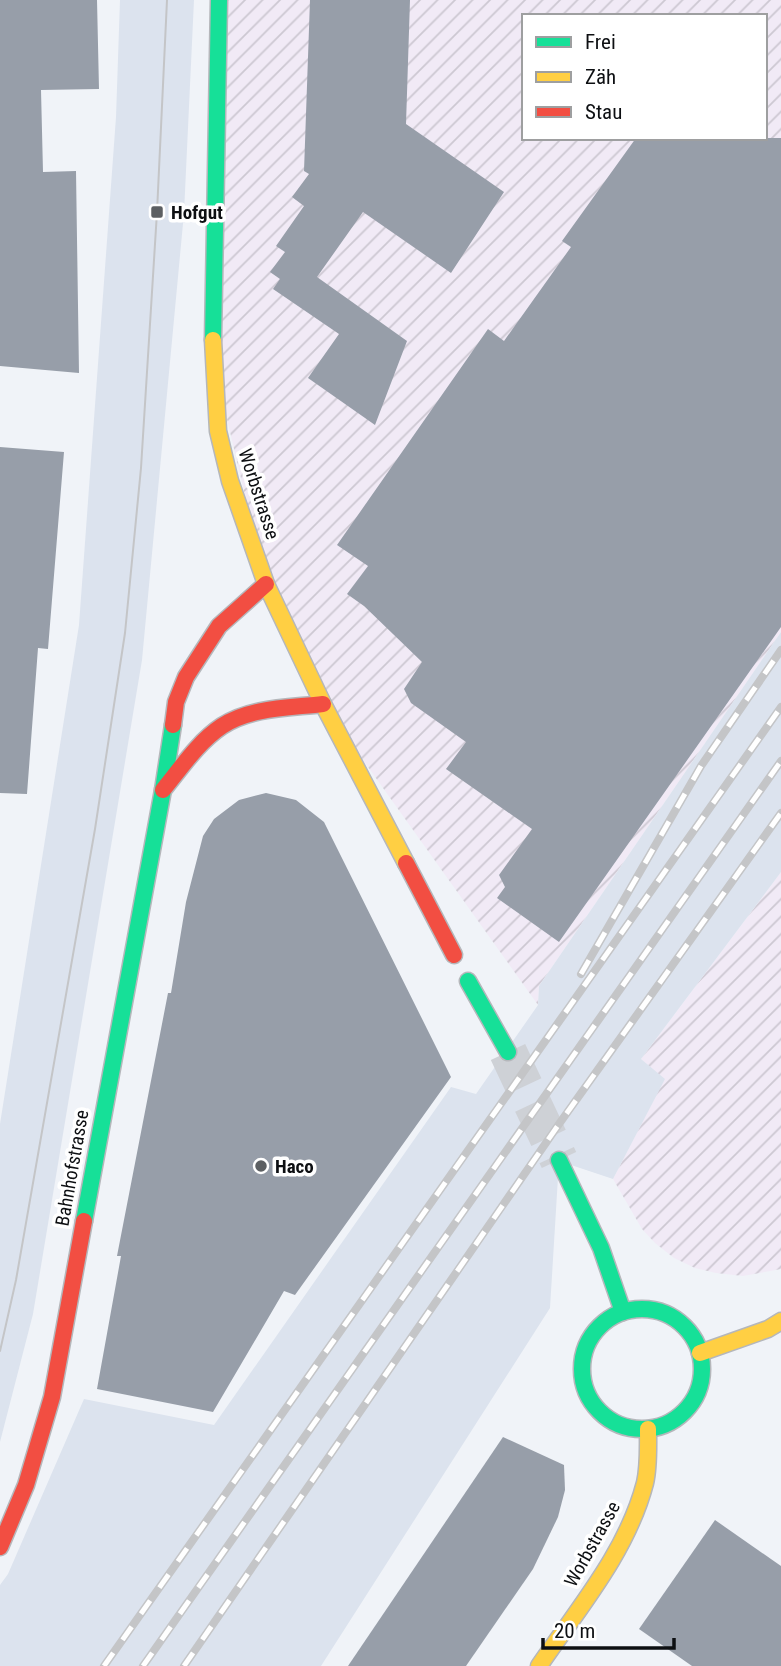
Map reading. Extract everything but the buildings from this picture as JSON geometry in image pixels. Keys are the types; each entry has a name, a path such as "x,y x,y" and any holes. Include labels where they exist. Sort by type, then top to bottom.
{"main road":[{"name":"Worbstrasse","path":"219,0 212,360 218,431 230,481 267,584 323,704 454,956"},
{"name":"Bahnhofstrasse","path":"0,1547 26,1485 52,1397 163,790 176,702 186,677 219,626 267,584"},
{"name":"Bahnhofstrasse","path":"163,790 201,745 223,725 246,716 323,704"},
{"path":"468,981 508,1052"},
{"path":"559,1160 601,1248 623,1312"},
{"path":"642,1309 661,1312 678,1321 692,1335 700,1353 700,1387 692,1403 680,1416 665,1425 629,1429 598,1411 587,1395 582,1377 587,1343 602,1324 623,1312 642,1309"},
{"path":"700,1353 768,1329 781,1321"},
{"name":"Worbstrasse","path":"539,1666 593,1587 636,1511 645,1482 648,1429"}],"shaded area":[{"path":"120,0 194,0 184,213 142,660 33,1314 0,1442 0,1124 79,625 116,117"},
{"path":"219,0 781,0 781,632 539,986 538,1005 323,704 266,584 213,360"},
{"path":"781,632 781,872 641,1059 665,1079 613,1179 559,1161 550,1308 321,1666 0,1666 0,1585 8,1574 84,1399 214,1425 451,1087 476,1094 538,1005 539,986"},
{"path":"781,872 781,1269 743,1276 716,1273 695,1268 674,1258 655,1243 642,1229 613,1179 664,1080 641,1059"}],"tunnel":[{"path":"508,1052 559,1160"}],"tram line":[{"path":"0,1351 16,1280 95,829 125,633 141,468 167,0"}],"railway":[{"path":"581,974 701,766 781,650"},
{"path":"104,1666 781,707"},
{"path":"143,1666 781,761"},
{"path":"184,1666 559,1124 781,813"}],"traffic: fast":[{"path":"213,340 219,0"},
{"path":"84,1221 173,725"},
{"path":"468,981 508,1052"},
{"path":"559,1160 601,1248 623,1312"},
{"path":"642,1309 665,1314 684,1327 697,1346 702,1369 697,1392 684,1411 665,1424 642,1429 619,1424 600,1411 587,1392 582,1369 587,1346 600,1327 619,1314 642,1309"}],"traffic: slow":[{"path":"213,340 218,431 230,481 266,584 323,704 406,863"},
{"path":"700,1353 768,1329 781,1321"},
{"path":"539,1666 600,1579 626,1533 645,1483 648,1429"}],"traffic: jam":[{"path":"173,725 176,702 186,677 219,626 266,584"},
{"path":"163,790 205,740 233,720 271,709 323,704"},
{"path":"406,863 454,955"},
{"path":"0,1547 26,1485 52,1397 84,1221"}],"place":[{"name":"Hofgut","path":"157,212"},
{"name":"Haco","path":"261,1166"}]}
